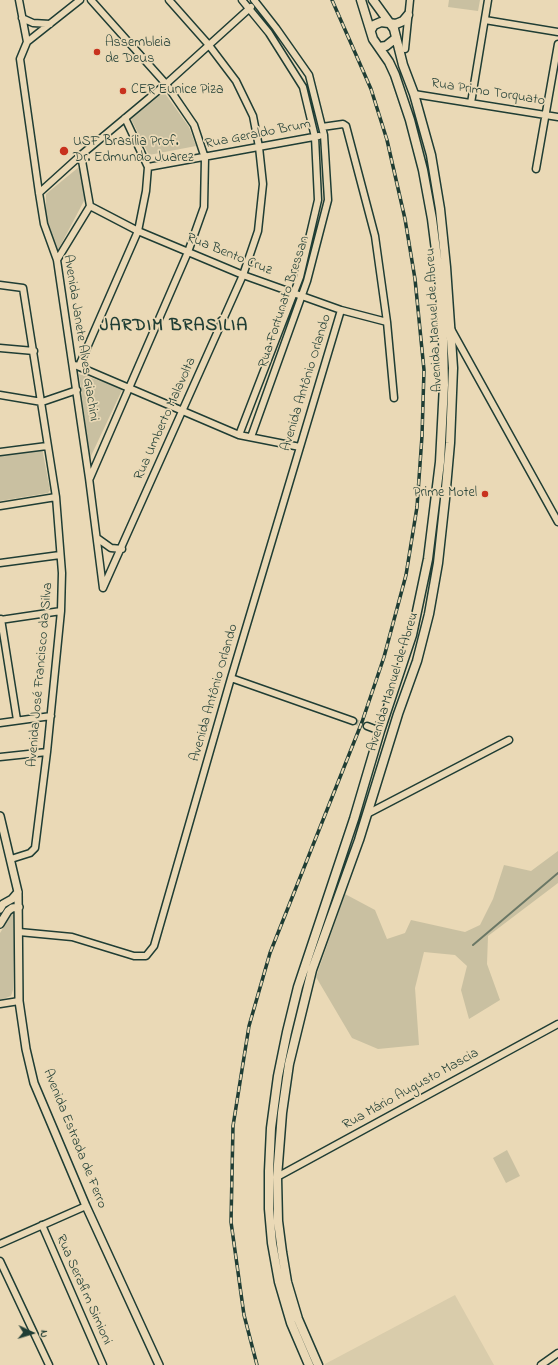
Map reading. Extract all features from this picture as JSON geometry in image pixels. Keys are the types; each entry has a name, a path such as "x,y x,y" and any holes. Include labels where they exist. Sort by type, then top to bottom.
{"main road":[{"name":"Avenida Manuel de Abreu","path":"309,1365 291,1323 281,1289 272,1243 269,1209 271,1128 278,1076 298,987 354,819 380,731 412,635 421,596 440,462 444,385 441,303 432,219 410,120 395,75 373,39 361,0"},
{"name":"Avenida Manuel de Abreu","path":"318,1365 298,1318 287,1282 278,1221 277,1177 286,1085 300,1014 312,970 367,814 398,714 417,661 429,614 438,556 450,443 453,368 451,328 440,209 431,155 394,30 378,10 373,0"},
{"path":"371,30 374,25 381,22 388,21 396,24 403,21 408,15"},
{"path":"379,47 386,46 396,38"}],"street":[{"path":"19,0 27,42 80,0"},
{"path":"90,478 130,389 188,252 204,207 205,158 194,125 166,84 91,0"},
{"name":"Rua Umberto Malavolta","path":"103,588 122,549 243,275 258,231 263,184 259,147 253,116 236,81 208,44 169,0"},
{"name":"Rua Fortunato Bressan","path":"239,434 292,293 300,277 318,200 315,137 304,87 270,34 242,0"},
{"path":"405,49 410,0"},
{"path":"471,103 488,0"},
{"path":"39,193 81,155 166,84 255,1"},
{"name":"Rua Fortunato Bressan","path":"251,437 302,295 328,200 324,135 309,75 255,1"},
{"path":"22,18 33,23 50,24"},
{"path":"485,20 558,32"},
{"name":"Avenida Janete Alves Giachini","path":"27,42 20,59 44,224 57,260 76,365 76,390 90,478 103,588"},
{"path":"536,169 558,44"},
{"name":"Rua Primo Torquato","path":"414,94 558,116"},
{"path":"125,118 148,167 138,231 76,365 182,412 239,434 300,447"},
{"path":"322,127 343,124 346,126 374,236 387,322 394,398"},
{"name":"Rua Geraldo Brum","path":"148,167 205,158 324,135"},
{"path":"57,260 90,206 81,155"},
{"name":"Rua Bento Cruz","path":"90,206 138,231 243,275 341,310 387,322"},
{"name":"Avenida José Francisco da Silva","path":"0,285 23,288 56,498 62,573 61,611 51,716 35,848 30,853 11,860"},
{"name":"Avenida Antônio Orlando","path":"19,932 72,937 134,956 146,956 154,946 231,678 341,310"},
{"path":"451,328 558,522"},
{"path":"0,348 34,351"},
{"path":"0,395 42,402 76,390"},
{"path":"0,452 47,446"},
{"path":"0,506 56,498"},
{"path":"97,538 111,548 122,549"},
{"path":"0,563 60,554"},
{"path":"17,720 1,620 61,611"},
{"path":"231,678 353,721"},
{"path":"0,723 51,716"},
{"path":"367,726 380,731"},
{"path":"367,814 509,740"},
{"path":"0,757 47,752"},
{"name":"Avenida Estrada de Ferro","path":"0,816 18,892 20,1001 26,1048 34,1083 86,1206 159,1365"},
{"path":"1,906 12,899 18,892"},
{"path":"0,924 8,911 12,908 19,907"},
{"path":"0,1004 20,1001"},
{"name":"Rua Mário Augusto Mascia","path":"277,1177 558,1024"},
{"path":"0,1244 86,1206"},
{"name":"Rua Serafim Simioni","path":"42,1225 103,1365"},
{"path":"0,1262 49,1365"},
{"path":"541,1365 558,1353"}],"shaded area":[{"path":"449,0 480,0 478,11 448,7"},
{"path":"164,92 189,127 196,146 149,155 131,119"},
{"path":"79,167 85,199 57,252 46,222 46,194"},
{"path":"79,374 123,388 90,458"},
{"path":"42,448 50,490 48,493 0,501 0,453"},
{"path":"558,851 558,883 488,936 487,964 500,1000 469,1019 461,990 467,966 455,955 424,952 415,988 419,1045 378,1049 352,1038 316,977 345,894 375,910 387,939 405,933 411,920 465,932 480,925 493,899 504,865 531,871"},
{"path":"12,914 15,916 13,990 11,996 0,1000 0,933"},
{"path":"507,1150 520,1176 506,1183 493,1158"},
{"path":"455,1295 494,1365 325,1365 325,1364"}],"waterway":[{"path":"473,945 558,873"}],"tunnel":[{"path":"353,721 367,726"}],"railway":[{"path":"257,1365 244,1315 231,1222 233,1126 249,1026 270,953 362,722 384,657 406,575 417,507 422,436 424,370 415,279 405,219 387,140 371,89 332,0"}],"place":[{"name":"Assembleia de Deus","path":"97,52"},
{"name":"CER Eunice Piza","path":"123,91"},
{"name":"USF Brasília Prof. Dr. Edmundo Juarez","path":"64,151"},
{"name":"Prime Motel","path":"485,494"}],"district":[{"name":"JARDIM BRASÍLIA","path":"174,327"}]}
